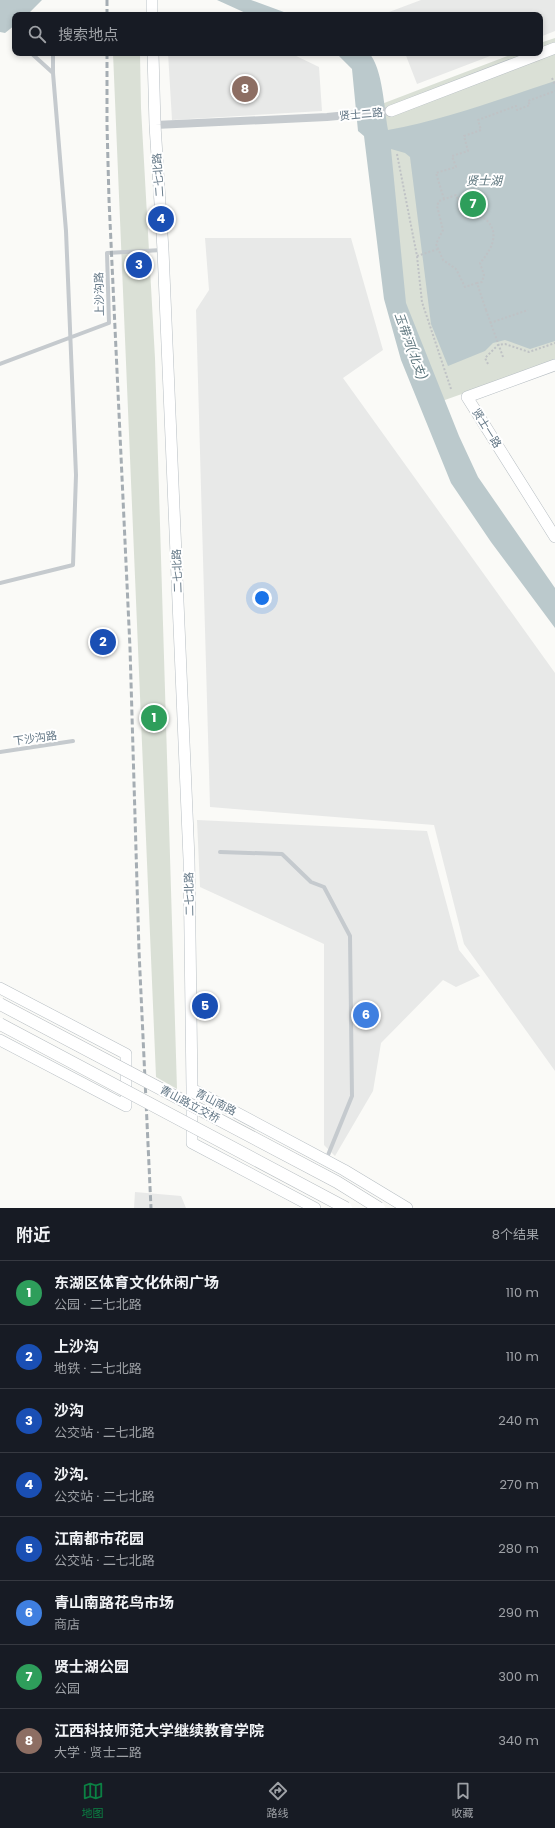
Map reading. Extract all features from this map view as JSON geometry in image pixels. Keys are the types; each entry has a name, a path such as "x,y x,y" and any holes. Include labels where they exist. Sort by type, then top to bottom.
{"main road":[{"path":"152,0 152,12"},
{"name":"贤士二路","path":"543,53 555,48"},
{"name":"二七北路","path":"153,56 155,125 163,250 189,859 192,1088"},
{"name":"贤士二路","path":"391,111 534,56"},
{"name":"贤士一路","path":"555,365 468,397 555,538"},
{"path":"0,988 126,1054 126,1106 0,1040"},
{"name":"青山路立交桥","path":"0,1004 330,1178 379,1208"},
{"name":"青山路立交桥","path":"0,1024 346,1208"},
{"name":"青山南路","path":"311,1207 192,1143 192,1088 326,1160 407,1208"}],"street":[{"name":"贤士二路","path":"155,125 327,117 391,111"}],"lane":[{"path":"34,56 53,73"},
{"path":"0,583 73,565 76,475 66,231 53,73 53,56"},
{"name":"上沙沟路","path":"0,364 109,323 107,253 163,250"},
{"name":"下沙沟路","path":"0,752 73,741"},
{"path":"220,852 282,854 311,882 324,887 350,936 352,1096 326,1160"}],"path":[{"path":"552,78 555,85"},
{"path":"444,199 444,194 436,173 456,167 452,156 468,151 464,136 482,130 478,120 516,106 517,110 530,105 528,101 555,91"},
{"path":"396,154 417,256 422,302 451,389"},
{"path":"456,195 460,206 464,210 475,213 490,224 495,240 493,247 480,263 484,276 482,282 465,287 456,269 442,260 436,244 443,230 437,206 439,201 444,199 456,195"},
{"path":"417,256 438,249"},
{"path":"477,283 503,357"},
{"path":"490,323 528,310"},
{"path":"488,364 485,358 498,345 505,344 529,352 555,343"}],"shaded area":[{"path":"421,0 555,0 555,31 543,36 543,12 389,12"},
{"name":"贤士湖","path":"555,38 555,361 442,401 404,303 379,105 507,56 543,56 543,42"},
{"path":"113,56 140,56 141,108 155,358 177,1089 156,1077"},
{"path":"168,56 296,56 319,67 322,111 172,120"},
{"path":"406,56 490,56 417,84"},
{"path":"205,238 351,238 383,350 343,378 555,673 555,1071 464,944 434,825 210,807 196,310 209,290"},
{"path":"197,820 427,831 459,950 480,976 456,987 443,980 381,1043 373,1091 335,1156 324,1145 324,944 200,887"},
{"path":"135,1192 181,1196 186,1208 134,1208"}],"water":[{"path":"0,0 42,0 30,12 12,12 12,27 5,33 0,32"},
{"path":"217,0 251,0 284,12 243,12"},
{"name":"贤士湖","path":"339,56 371,56 374,60 380,79 388,130 451,115 555,81 555,341 530,349 505,340 493,343 485,351 448,366 431,324 410,157 405,153 391,149 406,303 459,436 478,477 555,588 555,628 491,542 451,483 401,360 384,299 364,136 358,131 352,69"}],"railway":[{"path":"107,0 107,12"},
{"path":"107,56 109,200 130,648 139,951 151,1208"}],"place":[{"name":"江西科技师范大学继续教育学院","path":"245,89"},
{"name":"贤士湖公园","path":"473,204"},
{"name":"沙沟.","path":"161,219"},
{"name":"沙沟","path":"139,265"},
{"name":"上沙沟","path":"103,642"},
{"name":"东湖区体育文化休闲广场","path":"154,718"},
{"name":"江南都市花园","path":"205,1006"},
{"name":"青山南路花鸟市场","path":"366,1015"}],"water label":[{"name":"玉带河(北支)","path":"411,346"}]}
